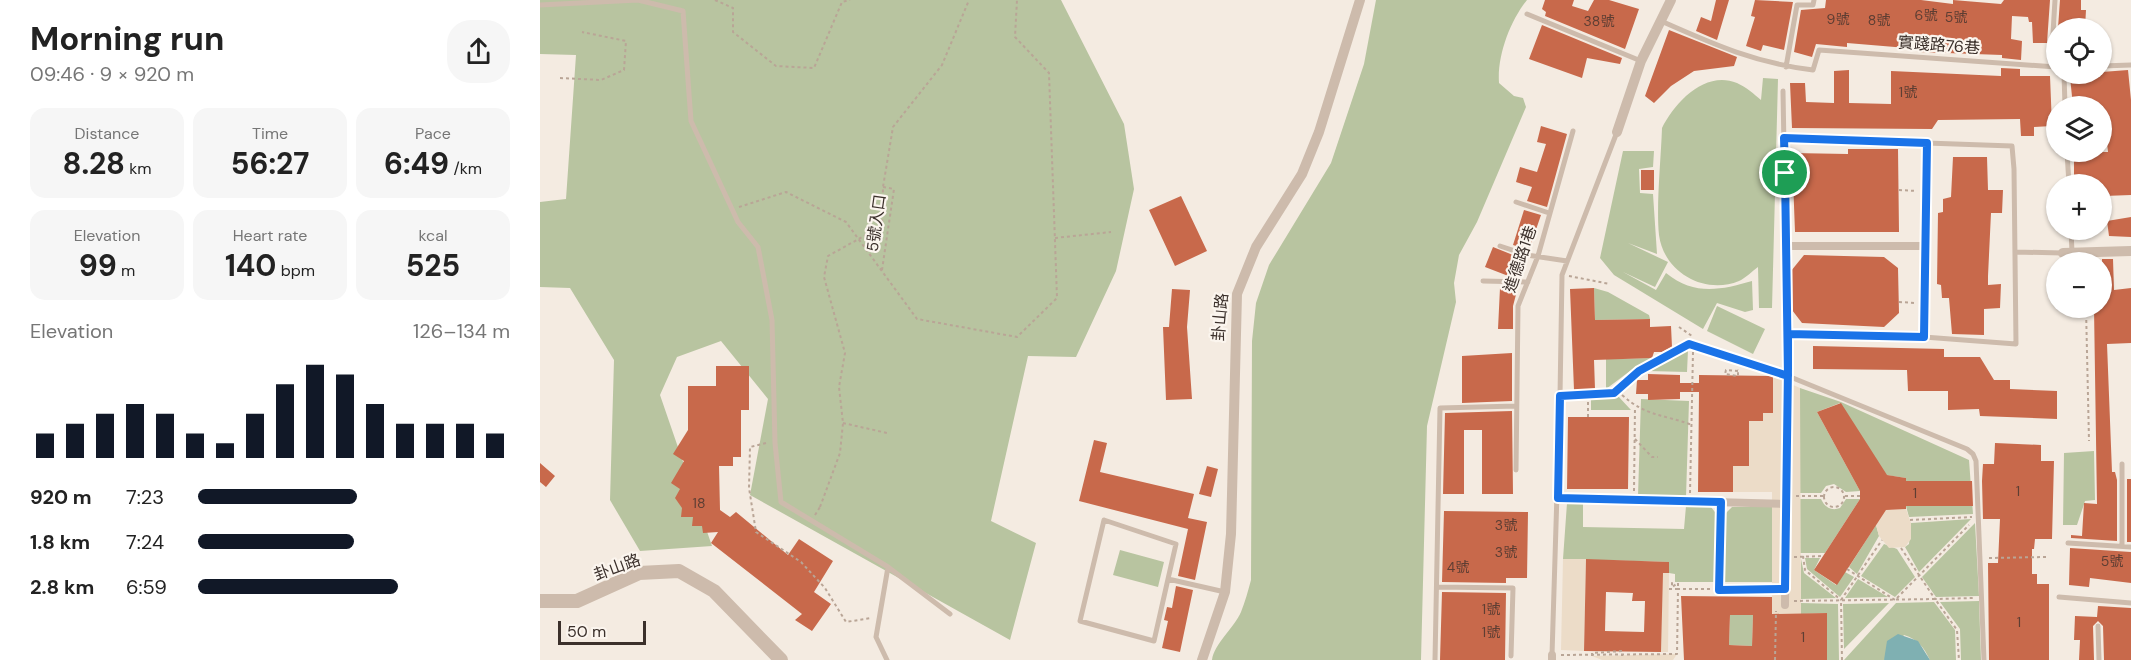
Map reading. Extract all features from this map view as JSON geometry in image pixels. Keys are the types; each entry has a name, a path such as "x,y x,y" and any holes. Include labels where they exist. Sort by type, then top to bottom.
{"street":[{"name":"卦山路","path":"1202,660 1225,592 1231,534 1237,294 1256,247 1302,174 1319,132 1360,0"},
{"path":"1617,132 1641,61 1671,0"},
{"path":"1924,337 1927,143"},
{"path":"1786,246 1925,246"},
{"path":"2099,252 2131,251"},
{"path":"1785,603 1788,376"},
{"path":"1558,498 1721,502 1786,500"},
{"name":"卦山路","path":"540,601 577,601 639,573 679,571 714,591 781,660"}],"lane":[{"path":"540,5 638,0 683,10 691,121 738,222 758,247 772,320 775,443 781,502 888,567 950,614"},
{"path":"1661,21 1739,55 1786,67 1797,5 1813,5 1814,0"},
{"path":"2055,0 2055,18"},
{"path":"1527,14 1641,61"},
{"name":"實踐路76巷","path":"1786,67 1813,70 1819,50 2046,65"},
{"path":"2112,66 2131,65"},
{"path":"1783,91 1788,376"},
{"name":"進德路1巷","path":"1516,470 1518,306 1538,256 1573,131"},
{"path":"1552,657 1558,498 1562,275 1617,132"},
{"path":"1784,138 2012,146 2016,252 2016,344 1924,337 1788,334"},
{"path":"1516,202 1549,213"},
{"path":"1500,246 1567,261"},
{"path":"2016,252 2046,253"},
{"path":"1483,281 1528,282"},
{"path":"1560,396 1618,391 1639,371 1694,340 1967,449 1976,461 1984,660"},
{"path":"1435,660 1440,408 1516,406"},
{"path":"2122,464 2122,545"},
{"path":"1104,520 1176,544 1168,579 1154,641 1080,621 1104,520"},
{"path":"2068,543 2131,547"},
{"path":"886,660 876,637 888,567"},
{"path":"1168,579 1225,592"},
{"path":"1437,587 1513,588 1511,656"},
{"path":"2059,597 2131,603"},
{"path":"2098,626 2099,660"}],"path":[{"path":"715,0 733,8 733,32 776,66 814,68 842,2 850,0"},
{"path":"820,507 840,453 843,423 839,387 845,353 824,277 828,256 882,226 883,187 893,127 942,65 969,0"},
{"path":"732,209 786,192 846,222 917,319 1017,337 1057,298 1049,73 1015,38 1017,0"},
{"path":"560,78 601,80 624,70 626,41 582,32"},
{"name":"5號入口","path":"881,270 894,189 883,187"},
{"path":"1899,190 1926,191"},
{"path":"1055,238 1111,232"},
{"path":"1562,275 1610,284"},
{"path":"1899,303 1924,304"},
{"path":"2086,318 2089,441"},
{"path":"1690,501 1694,340"},
{"path":"1726,370 1738,371 1738,376 1725,374 1726,370"},
{"path":"1618,391 1635,407 1653,416 1674,418 1692,425"},
{"path":"1588,395 1588,417"},
{"path":"1634,499 1635,407"},
{"path":"843,423 887,433"},
{"path":"1635,439 1652,457 1658,457"},
{"path":"775,443 750,447 749,488 756,532 801,562 825,588 846,622 879,617"},
{"path":"1835,486 1842,490 1844,496 1840,505 1834,507 1828,505 1824,496 1829,488 1835,486"},
{"path":"1786,500 1824,496"},
{"path":"1844,496 1860,496"},
{"path":"1719,590 1721,502"},
{"path":"1910,520 1977,517"},
{"path":"1895,600 1977,517"},
{"path":"1842,660 1841,600 1882,540"},
{"path":"1901,548 1957,630 1959,660"},
{"path":"1803,556 1805,570 1841,600"},
{"path":"1785,557 1823,556"},
{"path":"1980,558 2046,557"},
{"path":"1847,569 1895,600"},
{"path":"1552,657 1677,654 1678,583 1672,587 1672,583 1669,583"},
{"path":"1669,589 1785,589"},
{"path":"1775,660 1776,605 1841,600 1981,598"},
{"path":"1592,656 1592,653 1622,651 1622,656"}],"green space":[{"path":"540,0 1061,0 1124,124 1134,189 1116,271 1076,357 1028,356 991,521 1036,543 1010,640 750,495 768,399 721,341 677,357 660,395 712,546 640,551 610,500 614,360 570,288 540,287 540,202 566,199 576,55 540,54"},
{"path":"1376,0 1527,0 1510,28 1502,50 1499,73 1499,83 1514,96 1523,98 1526,107 1477,222 1459,255 1454,283 1456,302 1427,426 1421,660 1212,660 1216,648 1241,612 1251,580 1252,341 1256,303 1269,265 1331,163 1364,64"},
{"path":"1763,78 1778,79 1772,308 1759,308 1758,267 1742,280 1726,285 1700,283 1688,278 1669,260 1662,248 1658,223 1662,128 1675,108 1692,91 1714,81 1725,80 1737,83 1761,100"},
{"path":"1623,151 1654,151 1653,167 1639,169 1640,193 1653,194 1657,254 1628,243 1668,262 1655,287 1623,272 1656,290 1666,273 1676,280 1697,288 1729,287 1752,281 1753,310 1745,312 1717,303 1703,329 1614,275 1600,258"},
{"path":"1594,288 1608,292 1649,315 1650,319 1595,320"},
{"path":"1717,306 1765,329 1753,354 1707,331"},
{"path":"1688,350 1687,372 1648,371"},
{"path":"1654,358 1653,362 1634,368 1606,389 1606,359"},
{"path":"1800,388 1841,402 1969,460 1973,514 1909,517 1906,506 1965,506 1966,481 1906,481 1906,478 1886,475 1840,403 1817,412 1860,491 1846,492 1834,484 1826,486 1821,493 1800,493"},
{"path":"1618,396 1631,410 1591,410 1591,398"},
{"path":"1641,399 1689,401 1686,497 1638,496"},
{"path":"2094,451 2095,500 2085,501 2077,525 2063,525 2064,453"},
{"path":"1800,499 1821,499 1827,507 1834,509 1840,508 1846,499 1860,499 1825,553 1800,553"},
{"path":"1567,503 1583,504 1583,527 1684,529 1686,506 1711,507 1718,516 1717,582 1675,582 1675,574 1669,573 1669,562 1563,559"},
{"path":"1732,507 1772,507 1772,582 1723,582 1723,516"},
{"path":"1971,519 1919,572 1905,547 1909,544 1911,523"},
{"path":"1975,523 1979,596 1936,597 1922,577"},
{"path":"1876,525 1879,536 1857,574 1849,567"},
{"path":"1884,544 1897,549 1915,577 1895,597 1861,576"},
{"path":"1120,550 1164,562 1158,587 1113,575"},
{"path":"1805,558 1820,558 1814,570 1836,585 1845,572 1854,577 1840,597 1807,569"},
{"path":"1801,559 1804,573 1836,598 1801,599"},
{"path":"1858,579 1888,597 1845,598"},
{"path":"1979,601 1981,660 1961,660 1960,629 1940,602"},
{"path":"1934,602 1955,630 1956,660 1930,660 1920,644 1904,635 1884,660 1844,660 1896,603"},
{"path":"1801,603 1838,604 1839,660 1827,660 1827,613 1801,614"},
{"path":"1889,603 1844,649 1843,604"},
{"path":"1730,615 1753,615 1752,646 1729,645"}],"shaded area":[{"path":"1773,376 1800,388 1801,614 1772,614 1772,492 1733,492 1733,466 1749,466 1749,421 1763,421 1763,413 1773,412"},
{"path":"1906,509 1911,523 1911,539 1905,547 1889,548 1879,536 1876,525 1886,510"},
{"path":"1563,559 1586,559 1584,651 1561,650"},
{"path":"1657,573 1669,573 1668,652 1661,652 1662,582"},
{"path":"1677,654 1673,660 1602,660 1592,656"}],"water":[{"path":"1898,634 1918,641 1930,660 1884,660 1887,641"}],"building":[{"path":"1545,0 1574,0 1572,6 1588,11 1594,0 1609,0 1639,9 1625,49 1545,16 1546,12 1542,9"},
{"path":"1716,0 1729,0 1717,40 1696,31 1701,17 1711,21"},
{"path":"1755,0 1793,2 1784,50 1763,45 1761,51 1746,46 1755,17 1751,16"},
{"path":"1826,0 1921,0 1953,4 1953,0 2001,4 2004,0 2050,0 2049,18 2046,18 2046,43 2033,43 2032,22 2029,22 2028,17 2012,16 2011,39 2022,41 2021,60 2002,58 2002,55 1919,52 1919,49 1847,43 1847,47 1816,44 1812,57 1794,52 1801,10 1825,8"},
{"path":"2060,0 2081,0 2081,10 2086,10 2086,18 2059,18"},
{"path":"1542,25 1622,58 1620,64 1587,58 1582,78 1529,59"},
{"path":"1669,30 1737,57 1734,66 1694,71 1671,86 1654,103 1645,96"},
{"path":"2001,68 2020,69 2020,76 2046,76 2046,84 2050,84 2051,96 2046,96 2046,126 2034,127 2034,136 2021,136 2020,119 1938,120 1932,129 1792,128 1790,83 1805,83 1806,102 1834,103 1834,71 1849,70 1849,103 1891,104 1891,71 2001,76"},
{"path":"2128,70 2131,100 2131,195 2112,196 2112,174 2074,174 2074,162 2112,162 2112,96 2072,96 2071,84 2112,84 2112,71"},
{"path":"1541,126 1567,134 1547,207 1527,201 1532,187 1516,182 1520,167 1537,172 1546,144 1537,142"},
{"path":"1848,149 1898,149 1899,232 1795,232 1792,153 1848,154"},
{"path":"1953,157 1987,157 1988,190 2003,190 2002,213 1991,213 1988,276 1988,285 2001,284 2000,308 1984,309 1984,335 1952,334 1949,298 1942,298 1941,285 1937,284 1938,213 1943,212 1943,199 1951,197"},
{"path":"1641,170 1654,170 1654,190 1641,190"},
{"path":"1181,196 1207,251 1175,266 1149,210"},
{"path":"1524,210 1541,215 1529,250 1513,245"},
{"path":"2131,217 2131,237 2112,236 2112,220"},
{"path":"1493,247 1518,257 1511,277 1485,267"},
{"path":"1804,255 1884,257 1898,268 1899,313 1884,327 1802,323 1792,310 1791,271"},
{"path":"2113,259 2114,290 2131,288 2131,343 2107,344 2112,472 2115,472 2117,480 2117,541 2071,538 2071,535 2082,536 2084,503 2097,504 2094,318 2112,318"},
{"path":"1518,287 1513,306 1513,329 1498,329 1500,288"},
{"path":"1594,288 1595,320 1650,319 1650,327 1671,326 1672,347 1662,352 1654,352 1652,358 1594,360 1595,389 1574,390 1570,289"},
{"path":"1172,289 1190,290 1187,327 1192,399 1166,400 1163,327 1169,327"},
{"path":"1813,346 1944,349 1944,357 1980,357 1994,380 2010,380 2010,389 2057,391 2057,419 1980,416 1979,409 1948,410 1948,391 1908,391 1907,370 1813,369"},
{"path":"1512,353 1512,401 1462,403 1462,356"},
{"path":"716,366 749,366 749,410 741,410 741,457 733,457 733,466 719,466 720,510 730,517 736,512 788,555 799,539 833,561 814,592 831,604 812,631 795,620 802,614 711,543 718,532 703,533 702,526 692,526 693,517 681,517 682,508 675,498 680,489 671,483 684,461 673,454 688,430 688,386 716,386"},
{"path":"1648,374 1680,375 1680,383 1699,383 1699,375 1773,376 1773,413 1763,413 1763,421 1749,421 1749,466 1733,466 1733,492 1698,492 1699,392 1680,392 1680,399 1648,400 1648,394 1636,394 1637,380 1648,380"},
{"path":"1841,403 1887,475 1906,478 1906,481 1972,481 1973,506 1906,506 1906,509 1886,510 1837,585 1814,570 1860,499 1860,491 1817,412"},
{"path":"1512,411 1513,494 1482,494 1482,430 1464,430 1464,494 1443,494 1445,413"},
{"path":"1568,417 1629,417 1628,489 1567,489"},
{"path":"1094,440 1107,443 1100,472 1194,494 1188,518 1207,522 1195,580 1178,576 1188,529 1079,501"},
{"path":"1995,443 2041,445 2041,461 2054,461 2052,539 2035,539 2034,549 2032,549 2032,574 2037,574 2037,584 2049,584 2049,660 1989,660 1988,563 1998,563 2000,519 1983,519 1982,481 1983,464 1994,464"},
{"path":"540,463 555,476 546,487 540,482"},
{"path":"1207,466 1218,469 1211,497 1199,494"},
{"path":"2127,479 2131,479 2131,542 2127,542"},
{"path":"1444,511 1528,512 1527,578 1506,578 1506,583 1442,582"},
{"path":"2070,548 2131,552 2131,583 2090,578 2089,587 2069,585"},
{"path":"1586,559 1669,562 1669,573 1663,573 1661,652 1584,651","holes":["1606,592 1633,593 1632,601 1645,601 1644,632 1605,631"]},
{"path":"1176,586 1193,590 1180,652 1162,648 1168,621 1164,620 1167,607 1172,608"},
{"path":"1442,592 1506,593 1505,660 1440,660"},
{"path":"1681,596 1772,597 1772,614 1827,613 1827,660 1684,660","holes":["1730,615 1753,615 1752,646 1729,645"]},
{"path":"2098,606 2131,608 2131,660 2104,660 2103,626 2098,621 2093,626 2094,660 2079,660 2080,640 2074,640 2075,616 2097,617"}],"route":[{"path":"1785,173 1784,138 1927,143 1924,337 1788,334 1788,368 1786,454 1785,589 1719,590 1721,502 1558,498 1560,396 1614,393 1639,371 1689,344 1694,344 1788,376 1788,368 1785,173"}]}
